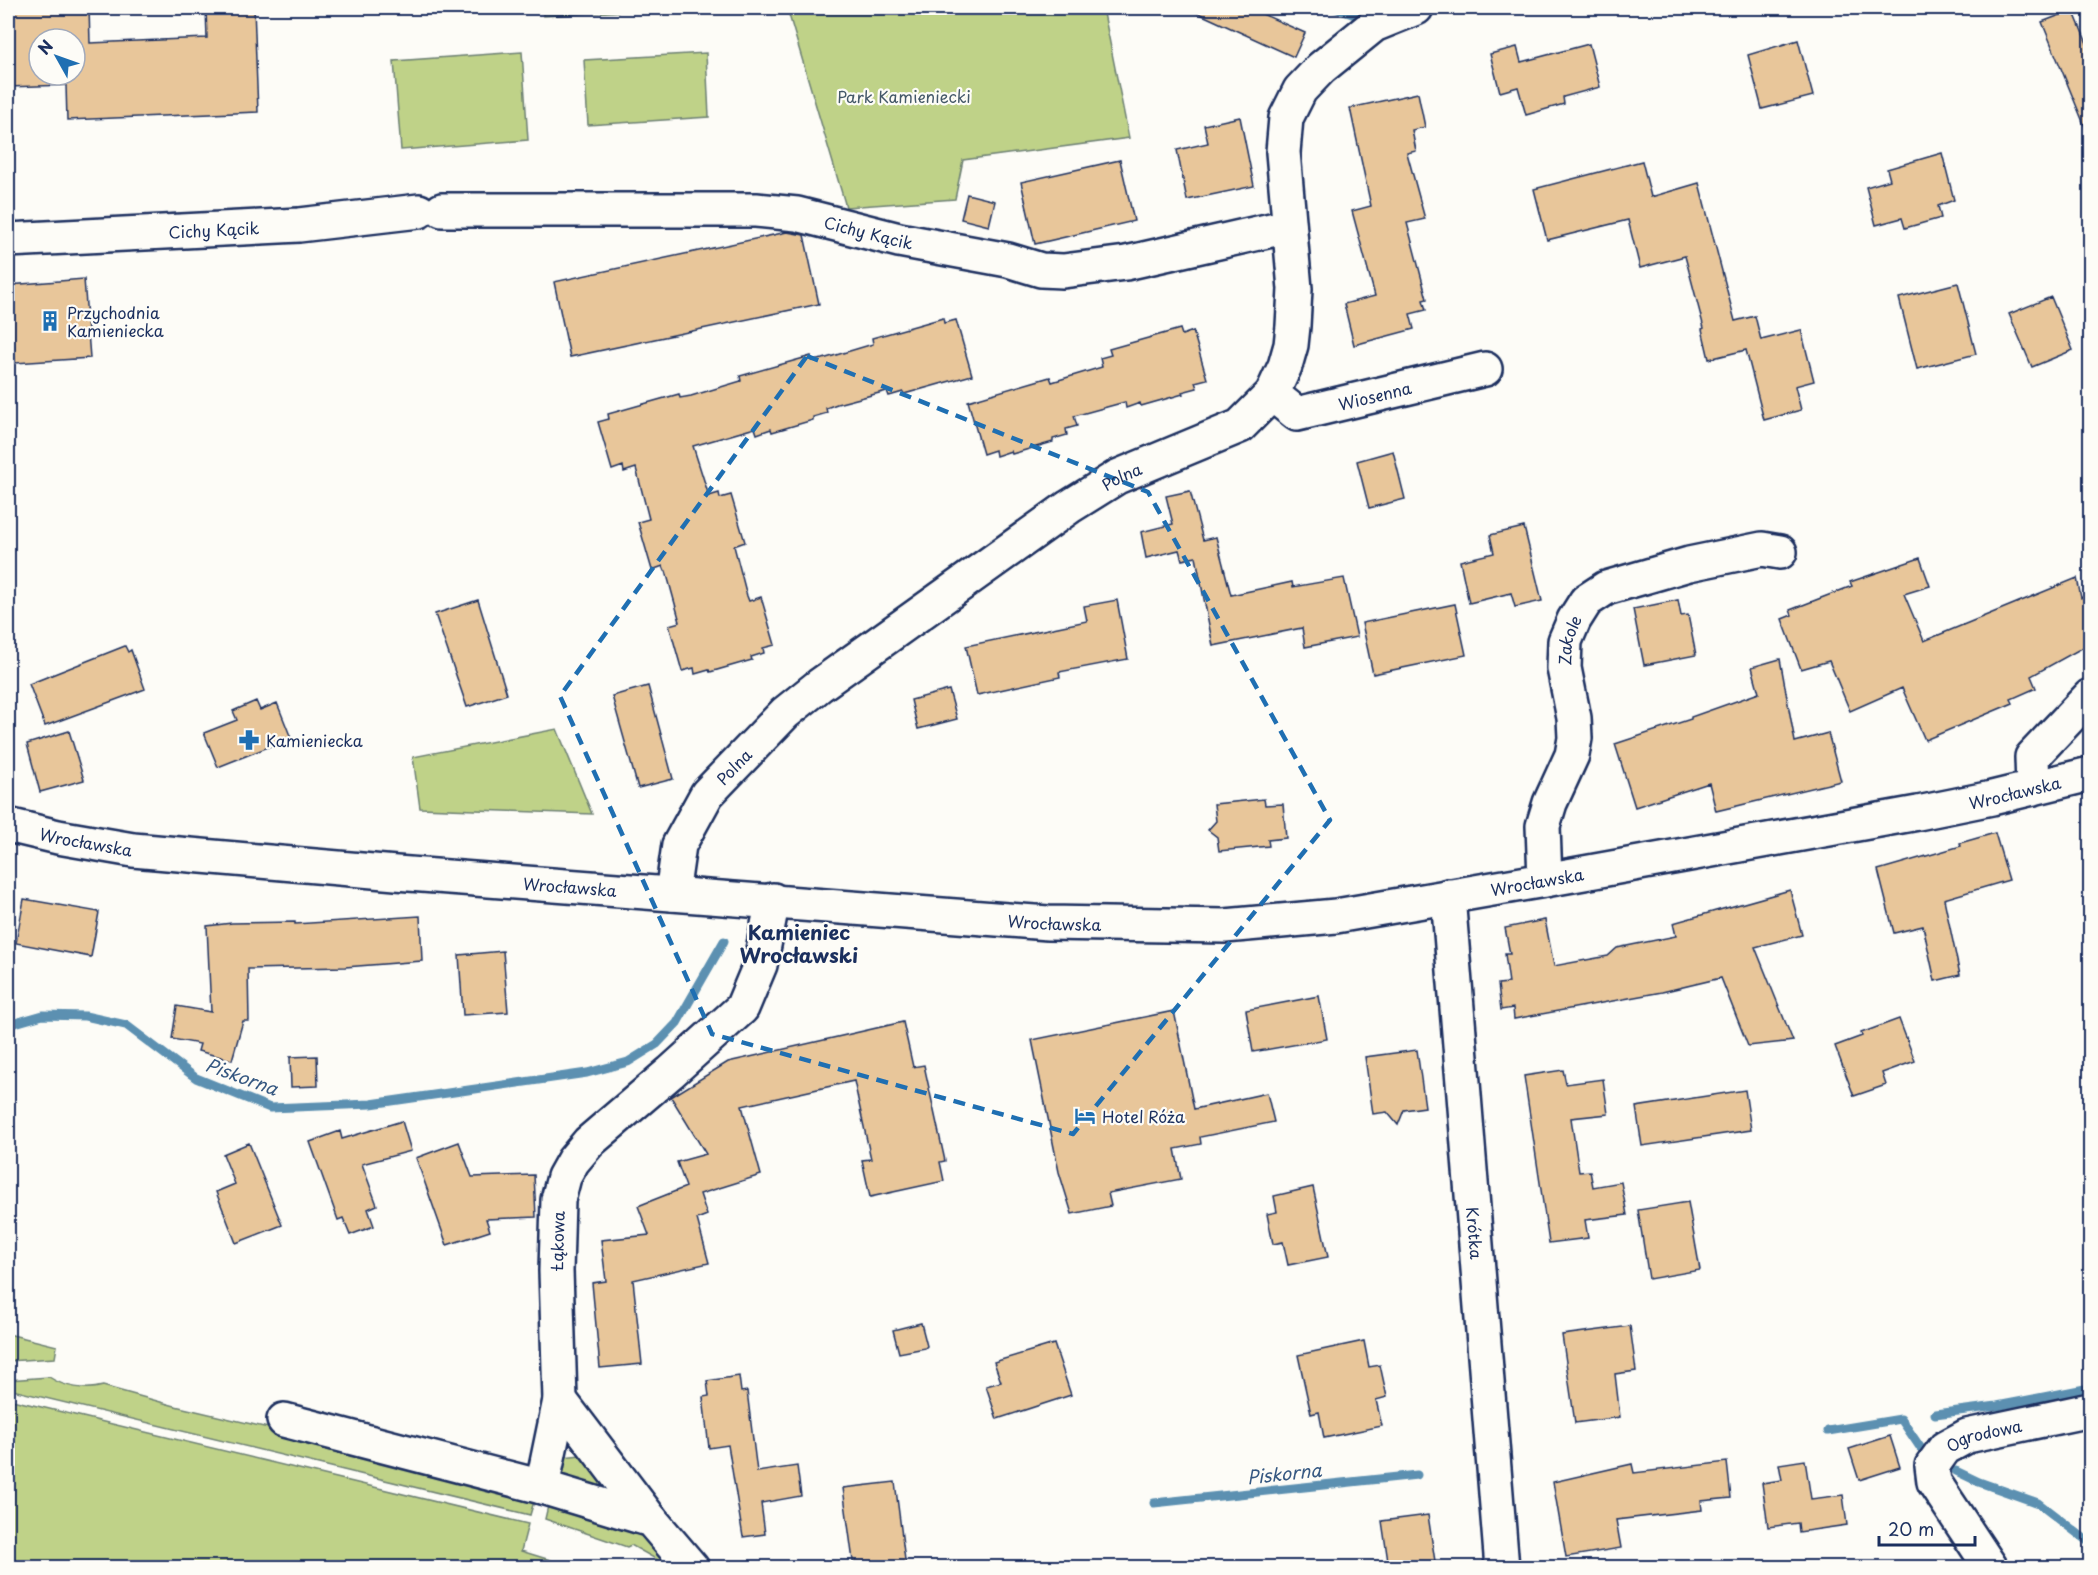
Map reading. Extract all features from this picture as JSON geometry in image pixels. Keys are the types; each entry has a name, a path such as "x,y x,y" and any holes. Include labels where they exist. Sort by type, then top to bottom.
{"street":[{"name":"Polna","path":"672,894 679,845 707,794 785,713 820,685 1069,507 1117,477 1240,426 1272,394 1288,356 1293,326 1295,289 1283,152 1286,118 1300,90 1321,68 1374,25 1416,8"},
{"name":"Cichy Kącik","path":"8,240 299,225 430,211 756,210 797,214 899,240 1008,260 1041,270 1063,271 1126,263 1289,226"},
{"name":"Wiosenna","path":"1272,394 1297,414 1485,369"},
{"name":"Zakole","path":"1545,880 1543,826 1550,803 1572,755 1575,738 1574,718 1564,668 1565,641 1586,601 1606,588 1689,564 1762,549 1780,552"},
{"path":"2033,788 2032,757 2091,696"},
{"name":"Wrocławska","path":"8,825 58,837 134,850 406,874 773,900 1048,923 1225,926 1336,916 1545,880 1918,813 2091,774"},
{"name":"Krótka","path":"1448,896 1502,1568"},
{"name":"Łąkowa","path":"542,1487 560,1400 556,1271 558,1200 564,1177 573,1161 589,1142 742,1008 760,965 773,900"},
{"path":"560,1400 651,1520 692,1568"},
{"name":"Ogrodowa","path":"1991,1568 1934,1482 1932,1466 1945,1448 1967,1436 2091,1410"},
{"path":"284,1420 542,1487 651,1520"}],"highlighted area":[{"path":"807,356 1148,492 1330,820 1073,1134 712,1034 560,696"}],"green space":[{"path":"543,8 675,8 543,16"},
{"name":"Park Kamieniecki","path":"787,8 1103,8 1129,138 963,160 955,199 846,207"},
{"path":"522,52 528,140 401,150 394,61"},
{"path":"706,53 709,117 588,125 584,60"},
{"path":"557,729 592,814 420,808 413,757"},
{"path":"8,1334 57,1346 55,1358 8,1361"},
{"path":"49,1377 68,1386 90,1388 103,1386 175,1406 537,1491 530,1515 8,1389 8,1380"},
{"path":"8,1399 528,1524 521,1551 573,1567 8,1567"},
{"path":"581,1455 628,1505 563,1477 563,1457"},
{"path":"550,1497 640,1531 655,1543 668,1566 631,1545 627,1547 545,1519"}],"building":[{"path":"8,8 89,8 90,43 207,38 206,8 254,8 258,112 67,120 66,87 87,87 87,27 27,27 27,86 8,87"},
{"path":"1187,8 1249,8 1305,33 1294,57"},
{"path":"2073,10 2091,53 2090,139 2042,22"},
{"path":"1798,40 1813,96 1762,109 1748,55"},
{"path":"1589,44 1600,87 1563,97 1564,104 1526,115 1518,87 1500,92 1490,54 1517,47 1521,62"},
{"path":"1418,93 1425,127 1412,130 1416,151 1407,153 1425,219 1407,223 1427,299 1423,300 1426,310 1410,314 1414,329 1354,345 1344,304 1375,296 1352,211 1371,206 1350,108"},
{"path":"1240,117 1254,186 1187,200 1177,150 1208,143 1204,125"},
{"path":"1942,153 1954,200 1938,206 1941,218 1905,228 1902,218 1876,225 1866,187 1890,180 1887,169"},
{"path":"1120,160 1134,221 1035,244 1021,182"},
{"path":"1642,161 1651,197 1699,183 1735,321 1755,316 1761,340 1801,330 1814,381 1795,386 1801,410 1764,420 1746,350 1709,359 1702,329 1704,328 1685,256 1640,268 1628,220 1547,240 1534,189"},
{"path":"967,194 995,201 989,226 961,219"},
{"path":"787,232 804,235 819,304 570,357 554,282"},
{"name":"Przychodnia Kamieniecka","path":"84,279 90,358 15,363 9,285"},
{"path":"1958,283 1976,354 1917,369 1899,298"},
{"path":"2051,297 2073,350 2032,367 2009,314"},
{"path":"943,318 944,323 956,320 972,375 904,394 903,392 889,396 887,391 837,404 826,408 827,413 813,417 813,420 772,432 771,429 757,434 755,428 693,446 709,496 719,493 720,498 731,495 745,542 734,546 747,596 749,601 761,597 775,645 763,648 764,653 751,657 752,660 710,672 709,670 695,674 694,668 682,671 669,625 680,622 666,571 663,566 652,570 638,522 649,519 636,468 624,472 623,466 612,470 598,422 609,419 608,414 679,394 680,398 691,396 741,381 740,376 811,356 812,361 823,359 873,344 872,338"},
{"path":"1180,329 1182,335 1193,331 1207,379 1195,382 1197,388 1141,406 1140,403 1126,408 1125,402 1074,416 1077,426 1066,429 1067,435 1053,439 1053,442 1012,454 1011,451 996,456 995,450 983,454 968,401 1050,377 1052,382 1102,367 1100,358 1111,355 1109,349"},
{"path":"1393,451 1405,499 1369,508 1357,461"},
{"path":"1190,491 1203,540 1216,537 1231,595 1292,582 1293,587 1344,578 1357,637 1305,647 1302,628 1213,646 1196,557 1182,560 1179,550 1146,558 1141,532 1173,524 1166,496"},
{"path":"1524,527 1542,601 1515,607 1511,593 1469,603 1460,561 1494,553 1490,535"},
{"path":"1920,558 1930,586 1904,594 1924,641 2077,578 2081,598 2091,593 2091,643 2031,676 2036,688 2011,699 2013,703 1925,740 1902,688 1850,711 1829,661 1801,669 1782,619 1792,615 1790,610 1852,586 1850,582"},
{"path":"478,600 507,694 467,707 435,614"},
{"path":"1117,600 1128,659 1059,672 1060,677 977,695 966,646 1087,621 1084,606"},
{"path":"1678,600 1681,616 1688,615 1696,655 1644,665 1633,609"},
{"path":"1455,604 1466,655 1373,674 1362,623"},
{"path":"125,646 128,652 131,650 145,689 45,726 29,684"},
{"path":"1780,659 1795,742 1828,733 1841,781 1716,811 1709,783 1635,807 1615,744 1691,719 1691,717 1759,693 1752,667"},
{"path":"648,686 673,779 638,788 612,696"},
{"path":"949,690 957,719 918,729 911,700"},
{"path":"256,701 260,710 277,703 291,738 218,767 204,733 237,720 233,711"},
{"path":"69,731 84,780 40,792 27,744"},
{"path":"1264,799 1265,805 1283,804 1286,838 1268,840 1269,846 1219,851 1217,837 1208,830 1216,821 1214,804"},
{"path":"1995,833 2009,880 1944,899 1960,975 1935,981 1923,926 1894,933 1878,870 1961,846 1960,843"},
{"path":"1790,890 1802,935 1755,947 1793,1041 1748,1046 1721,978 1662,992 1514,1019 1513,1008 1501,1010 1498,984 1509,983 1505,954 1510,954 1505,928 1545,920 1554,966 1608,956 1617,948 1676,936 1673,923"},
{"path":"24,899 99,912 91,957 16,943"},
{"path":"420,916 422,961 345,967 248,969 249,1021 243,1021 232,1060 198,1051 200,1044 172,1039 177,1006 211,1012 207,926 232,923 295,922 295,924"},
{"path":"503,951 508,1012 463,1015 459,955"},
{"path":"1319,996 1327,1039 1253,1052 1246,1010"},
{"name":"Hotel Róża","path":"1174,1011 1194,1109 1267,1093 1274,1122 1200,1137 1201,1144 1175,1149 1181,1179 1108,1193 1111,1206 1072,1214 1059,1172 1032,1040"},
{"path":"1899,1019 1915,1061 1882,1073 1886,1085 1854,1096 1835,1046 1862,1036 1861,1033"},
{"path":"903,1022 913,1067 924,1065 945,1161 940,1162 944,1181 870,1197 862,1160 871,1159 854,1081 742,1106 761,1175 700,1194 707,1215 697,1219 709,1263 633,1280 642,1364 600,1368 592,1283 606,1281 601,1240 649,1235 638,1206 686,1187 677,1162 706,1154 671,1097 728,1062"},
{"path":"1417,1050 1425,1107 1404,1110 1398,1125 1387,1112 1373,1114 1365,1057"},
{"path":"317,1056 318,1086 291,1087 290,1057"},
{"path":"1563,1070 1566,1084 1603,1079 1608,1114 1571,1118 1579,1172 1590,1171 1593,1187 1621,1182 1627,1215 1585,1220 1588,1238 1549,1243 1524,1076"},
{"path":"1745,1090 1751,1130 1642,1146 1636,1107"},
{"path":"402,1121 411,1151 362,1164 377,1205 368,1209 374,1226 350,1235 343,1218 338,1220 310,1142 340,1131 342,1139"},
{"path":"459,1142 472,1177 534,1175 536,1217 486,1219 490,1231 447,1245 416,1158"},
{"path":"249,1143 282,1225 236,1243 216,1192 235,1184 223,1154"},
{"path":"1313,1187 1328,1257 1288,1265 1283,1242 1273,1244 1267,1214 1277,1212 1274,1196"},
{"path":"1688,1202 1700,1270 1649,1279 1638,1210"},
{"path":"921,1323 927,1346 899,1353 893,1330"},
{"path":"1630,1326 1636,1371 1615,1374 1620,1417 1575,1423 1562,1335"},
{"path":"1364,1341 1369,1367 1380,1365 1387,1397 1376,1400 1382,1426 1324,1438 1319,1412 1311,1414 1298,1355"},
{"path":"1054,1344 1071,1395 997,1419 986,1386 1001,1382 994,1362"},
{"path":"739,1376 741,1392 747,1391 757,1472 797,1466 801,1496 761,1503 765,1534 743,1537 728,1445 709,1448 703,1397 709,1396 707,1381"},
{"path":"1890,1436 1900,1467 1859,1480 1849,1449"},
{"path":"1805,1460 1811,1499 1843,1495 1847,1525 1799,1532 1798,1523 1768,1527 1762,1483 1782,1480 1779,1464"},
{"path":"1727,1462 1731,1498 1701,1501 1702,1510 1616,1520 1621,1548 1566,1557 1553,1482 1632,1464 1634,1473"},
{"path":"895,1482 906,1568 854,1568 843,1488"},
{"path":"1428,1515 1436,1568 1389,1568 1382,1521"}],"waterway":[{"path":"1335,8 1355,15"},
{"name":"Piskorna","path":"8,1025 43,1015 85,1016 126,1025 196,1078 270,1108 371,1104 587,1073 628,1062 657,1044 677,1023 724,941"},
{"path":"1935,1414 1997,1406 2090,1388"},
{"name":"Piskorna","path":"1828,1431 1901,1419 1922,1450"},
{"name":"Piskorna","path":"1956,1471 1979,1482 2038,1503 2090,1543"},
{"name":"Piskorna","path":"1154,1503 1417,1475"}],"place":[{"name":"Przychodnia Kamieniecka","path":"50,321"},
{"name":"Kamieniecka","path":"249,740"},
{"name":"Hotel Róża","path":"1085,1116"}],"district":[{"name":"Kamieniec Wrocławski","path":"799,944"}]}
